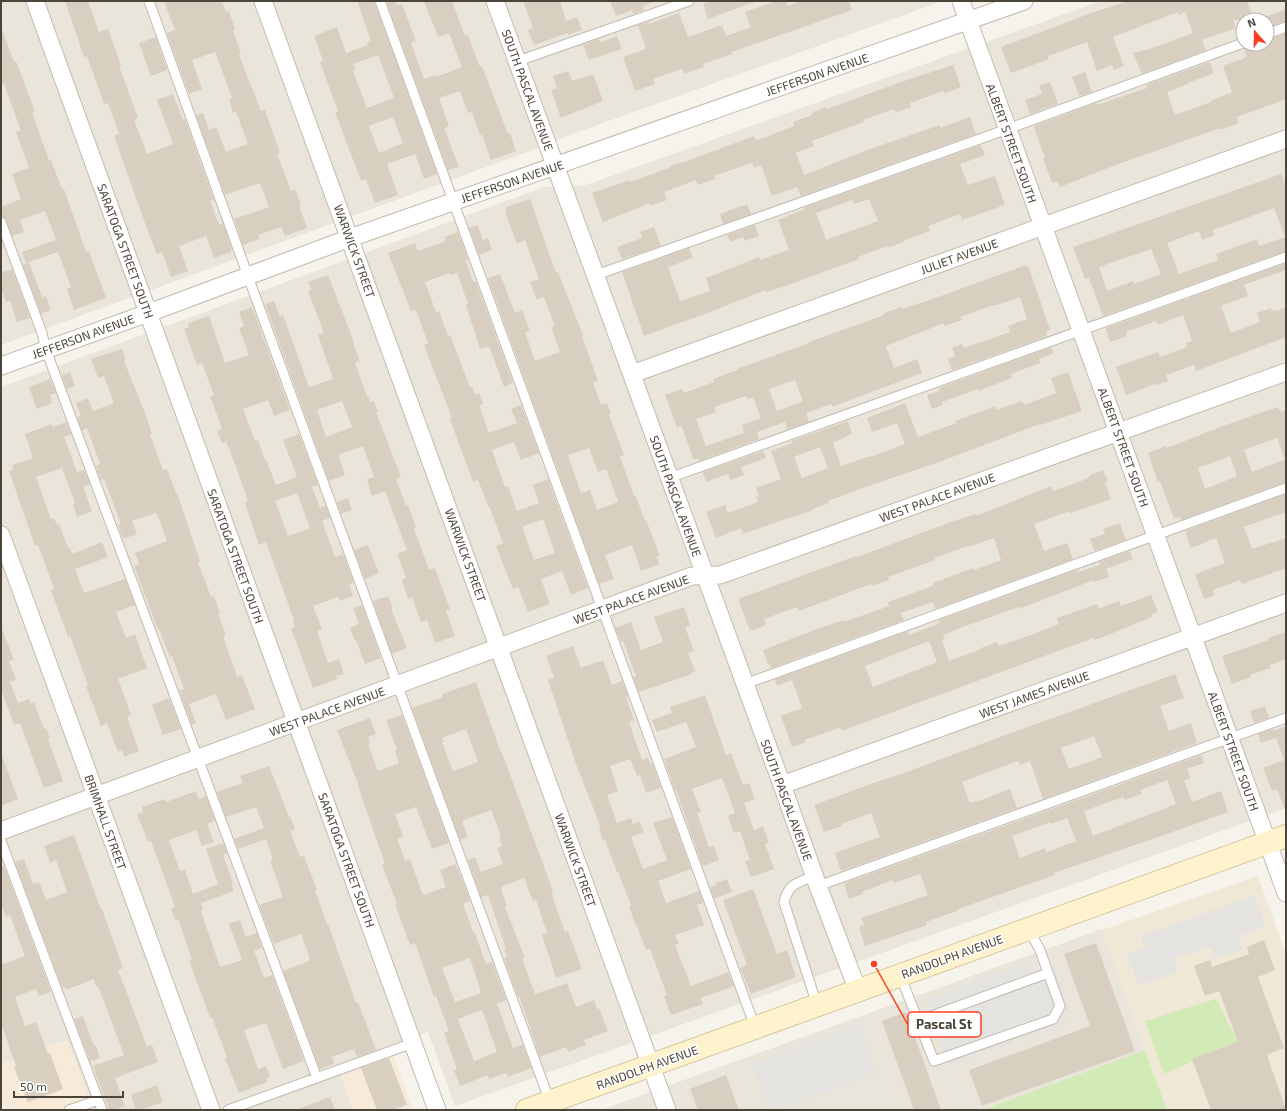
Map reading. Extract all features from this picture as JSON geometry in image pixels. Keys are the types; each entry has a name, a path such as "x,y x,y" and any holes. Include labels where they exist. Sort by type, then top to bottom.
{"main road":[{"name":"RANDOLPH AVENUE","path":"527,1110 1277,839"}],"street":[{"name":"SARATOGA STREET SOUTH","path":"35,1 437,1110"},
{"name":"WARWICK STREET","path":"263,1 668,1110"},
{"name":"SOUTH PASCAL AVENUE","path":"495,1 816,881 858,991"},
{"name":"ALBERT STREET SOUTH","path":"961,1 1230,738 1277,839 1286,893"},
{"name":"JEFFERSON AVENUE","path":"1,366 350,238 1024,1"},
{"name":"JULIET AVENUE","path":"632,374 1286,139"},
{"name":"WEST PALACE AVENUE","path":"1,831 692,576 720,575 1286,372"},
{"name":"BRIMHALL STREET","path":"1,535 211,1110"},
{"name":"WEST JAMES AVENUE","path":"782,785 1286,603"}],"lane":[{"path":"149,1 550,1102"},
{"path":"380,1 452,202 755,1027"},
{"path":"518,61 689,1"},
{"path":"1275,31 1286,27"},
{"path":"596,275 1007,129 1235,46"},
{"path":"1,222 42,333 46,350 317,1078"},
{"path":"669,478 1286,257"},
{"path":"745,684 1286,488"},
{"path":"817,1005 784,902 787,891 794,884 816,881 1286,718"},
{"path":"1,841 102,1110"},
{"path":"900,975 934,1061 1053,1019 1060,1006 1040,950 1028,928"},
{"path":"918,1021 1048,973"},
{"path":"228,1110 413,1043"},
{"path":"69,1110 98,1100"}],"shaded area":[{"path":"1,1 943,1 567,136 530,151 1,345"},
{"path":"1101,1 1286,1 1286,808 455,1106 428,1032 337,1065 353,1110 94,1110 67,1040 1,1064 1,387 544,187 586,185"},
{"path":"1258,876 1286,955 1286,1110 1167,1110 1102,930"},
{"path":"1255,895 1266,927 1239,936 1243,949 1214,959 1210,947 1174,959 1178,972 1139,986 1127,954 1145,947 1141,936"},
{"path":"1102,929 1145,1050 983,1110 601,1110"},
{"path":"1031,961 1035,971 1053,964 1070,1010 1063,1024 949,1066 925,1000"},
{"path":"860,1024 877,1074 777,1110 769,1110 752,1063"},
{"path":"67,1040 94,1110 5,1110 1,1098 1,1064"},
{"path":"392,1052 413,1110 353,1110 339,1071"}],"green space":[{"path":"1216,999 1238,1042 1164,1074 1145,1021"},
{"path":"1145,1050 1167,1110 985,1109"}],"building":[{"path":"65,1 88,1 99,32 108,29 121,65 119,66 138,118 134,120 147,154 173,144 157,100 173,94 183,120 185,119 214,200 210,201 219,225 223,223 232,249 231,252 214,258 206,236 179,246 188,271 171,277 162,252 157,254 147,229 114,136 119,134 108,103 104,104 87,56 84,57"},
{"path":"164,1 222,1 226,12 229,11 235,29 233,30 241,54 239,55 261,111 265,110 280,153 277,154 291,191 295,189 301,204 299,205 307,228 285,236 281,227 258,235 260,239 243,245 234,219 269,207 260,183 225,195 196,115 203,113 209,130 216,127 226,152 248,144 236,112 233,113 229,99 232,98 215,52 192,60 202,89 189,94 167,33 175,30"},
{"path":"357,1 374,1 437,174 424,179 415,154 387,164 398,195 375,203 366,179 361,181 335,112 338,111 320,62 323,61 314,36 337,27 346,53 368,45 367,42 371,41","holes":["378,55 394,98 367,108 353,71 356,70 353,64","393,117 403,143 379,153 369,126"]},
{"path":"386,1 395,1 397,5 402,4 416,41 411,43 424,79 435,75 436,77 462,67 449,33 438,37 424,1 452,1 465,36 468,35 480,67 482,66 516,151 491,160 472,112 468,113 460,91 439,98 449,126 444,128 459,167 448,170"},
{"path":"523,1 560,1 566,21 577,17 582,30 568,35 568,33 534,45 528,30 533,28"},
{"path":"610,1 653,2 643,6 644,10 633,14 632,10 616,16"},
{"path":"711,1 754,2 708,19 703,4"},
{"path":"776,1 786,1 788,6 800,1 849,1 852,10 732,52 732,54 703,64 704,67 684,74 682,69 653,79 655,84 635,91 623,57 646,49 638,25 649,22 649,24 679,13 688,37 722,25 726,36 751,27 745,12"},
{"path":"1128,1 1247,1 1251,12 1235,12 1235,20 1233,20 1235,28 1202,40 1206,50 1142,74 1133,53 1144,51 1193,33 1185,12 1179,15 1178,12 1113,37 1124,66 1114,70 1112,65 1097,71 1087,42 1048,56 1049,59 1011,73 1001,47 1091,13"},
{"path":"1286,9 1286,21 1275,25 1275,13"},
{"path":"1,30 14,62 16,61 35,112 32,113 49,160 51,160 62,189 64,189 86,252 89,251 106,298 74,310 67,289 71,287 58,252 26,263 22,252 56,240 45,211 20,220 24,232 12,236 6,220 1,214 1,207 21,199 12,174 29,168 16,132 21,131 4,84 1,85"},
{"path":"1286,33 1286,99 1237,117 1239,123 1221,130 1220,128 1113,166 1060,187 1058,182 1052,183 1043,159 1045,158 1034,126 1096,103 1097,105 1147,88 1146,85 1210,62 1214,73 1167,92 1175,115 1211,102 1210,101 1232,92 1223,66 1247,57 1245,52 1275,52 1275,37"},
{"path":"617,36 622,49 589,60 583,45 599,39 601,42"},
{"path":"156,37 167,70 151,76 139,43"},
{"path":"953,65 961,87 944,94 943,91 910,103 911,107 895,113 894,109 863,120 864,122 812,141 814,146 796,153 804,175 870,149 940,125 940,128 970,117 976,134 801,196 797,187 772,196 761,165 754,168 752,163 714,176 715,179 698,185 696,180 664,192 667,200 650,206 650,203 603,222 592,193 630,180 631,182 754,136 756,140 758,140 794,126 793,122 812,115 812,113 826,107 827,109"},
{"path":"568,71 572,81 593,74 603,101 561,118 551,90 557,88 553,76"},
{"path":"1085,72 1092,92 1079,96 1072,77"},
{"path":"1050,82 1058,104 1030,114 1025,100 1042,94 1039,86"},
{"path":"981,145 985,155 960,164 968,185 995,176 1005,205 962,220 960,214 928,226 930,231 903,241 904,242 887,248 887,246 858,257 859,259 767,292 766,290 644,336 622,272 689,248 693,258 668,267 680,301 710,291 706,278 759,257 760,260 789,250 778,220 805,209 805,207","holes":["869,199 878,221 826,240 816,213 852,200 854,204"]},
{"path":"1281,174 1286,186 1286,236 1274,208 1213,230 1215,235 1202,240 1199,231 1167,243 1179,274 1218,260 1216,254 1257,239 1259,246 1286,237 1286,251 1103,316 1089,278 1085,279 1073,247","holes":["1151,249 1161,274 1134,284 1133,281 1107,291 1099,267"]},
{"path":"530,199 556,273 558,272 583,335 582,336 598,381 593,382 601,405 607,403 611,414 609,415 624,455 620,456 634,496 636,496 660,556 656,557 659,564 641,571 632,545 605,555 614,579 599,584 488,278 500,274 515,313 522,310 530,331 525,332 535,361 560,352 551,327 555,326 544,297 537,300 530,282 539,279 525,240 517,244 505,212 507,211 506,207","holes":["589,448 598,472 606,469 618,502 597,510 590,490 581,493 568,455"]},
{"path":"747,204 751,214 723,224 720,214"},
{"path":"478,225 483,240 488,238 492,250 479,255 469,228"},
{"path":"755,225 759,236 745,241 743,237 730,242 727,235"},
{"path":"654,227 661,246 622,259 617,247 642,238 640,232"},
{"path":"458,232 468,259 465,260 473,281 476,282 513,383 504,387 489,346 480,349 466,305 468,304 457,273 451,275 450,273 425,282 436,312 439,311 448,336 450,335 470,387 472,386 475,395 479,393 483,404 479,405 489,433 517,423 511,409 521,405 539,453 521,460 514,442 492,450 505,487 508,486 517,511 539,503 533,485 548,479 588,588 571,595 562,571 541,579 550,604 528,612 518,587 513,589 502,562 496,546 503,543 478,480 473,482 450,419 452,418 424,345 428,343 416,310 411,311 388,253 415,243 418,251 446,241 445,237","holes":["543,519 555,553 534,560 522,527"]},
{"path":"29,262 42,297 46,296 51,310 41,314 23,265"},
{"path":"1286,263 1286,270 1244,285 1248,296 1221,306 1231,333 1260,322 1257,313 1271,308 1272,311 1276,311 1286,307 1286,337 1196,371 1194,365 1166,375 1168,381 1155,384 1126,395 1116,367 1158,352 1160,357 1187,347 1186,343 1192,341 1183,315 1158,325 1156,321 1126,332 1127,336 1110,342 1106,328"},
{"path":"1026,265 1029,268 1050,330 1046,332 1047,336 952,370 948,359 955,356 952,348 962,344 964,348 1010,332 1008,326 1027,319 1020,297 960,317 962,320 945,326 944,323 886,346 894,368 917,359 922,373 832,407 831,404 806,413 809,422 787,429 785,422 757,432 759,439 699,461 698,458 694,460 681,425 677,427 665,395 682,389 684,393 714,382 713,379 737,369 884,315 884,313 901,307 902,309","holes":["795,380 803,401 777,411 769,389","746,396 748,399 753,397 761,418 742,425 744,433 706,446 696,419 716,412 714,407"]},
{"path":"12,269 30,318 17,322 10,301 6,302 1,288 1,273"},
{"path":"328,275 360,361 355,363 370,402 374,401 378,412 376,412 401,477 396,479 406,506 408,505 416,528 414,529 429,570 435,568 450,609 446,611 455,636 435,643 427,620 421,622 412,597 408,599 402,580 406,578 397,554 407,550 385,491 372,496 367,479 374,477 363,446 338,455 345,475 329,481 265,304 274,301 280,317 283,315 309,387 333,379 318,335 324,333 308,291 311,290 308,282","holes":["342,401 352,427 326,437 317,410"]},
{"path":"252,307 290,410 274,416 268,400 243,409 255,441 258,440 276,485 297,477 283,440 299,434 318,485 312,487 320,508 326,506 330,518 322,521 335,557 343,554 354,583 349,584 353,596 340,601 338,597 313,606 322,629 317,631 328,663 339,659 344,674 336,676 337,679 313,688 291,628 295,627 294,620 266,542 259,545 245,503 248,501 236,467 226,441 222,443 217,431 222,429 210,396 214,395 202,363 197,365 184,329 189,327 188,323 209,316 225,363 249,355 239,328 244,326 239,312","holes":["297,493 310,528 288,536 275,501"]},
{"path":"1051,347 1054,353 1039,359 1040,363 1011,374 1012,378 978,391 978,389 942,402 943,405 932,409 927,395 940,391 939,388"},
{"path":"122,349 126,360 124,361 145,413 152,434 150,434 163,470 167,469 177,493 200,561 198,562 211,597 214,596 220,613 218,614 226,635 223,636 237,676 242,675 255,709 226,720 216,694 189,704 196,723 192,725 179,690 184,689 172,656 170,657 159,629 158,630 134,566 139,564 135,553 167,541 159,519 156,513 132,521 137,534 123,539 118,525 121,524 104,479 101,480 96,466 100,464 87,428 82,430 77,417 81,416 76,403 88,398 93,411 114,403 104,376 98,378 91,359"},
{"path":"70,372 75,386 67,389 62,375"},
{"path":"1068,372 1082,411 1041,425 1040,424 939,462 857,490 828,501 829,503 813,510 791,518 743,534 741,528 716,538 706,512 725,505 728,513 758,502 756,497 759,496 756,488 781,479 771,451 792,443 791,441 848,421 852,434 833,443 841,466 905,444 897,423 872,432 867,418 905,403 918,437 956,423 955,421 995,406 996,410 1022,401 1024,405 1056,393 1051,378","holes":["820,447 828,468 802,478 794,457"]},
{"path":"50,379 56,393 50,395 52,403 37,409 29,387"},
{"path":"1278,407 1280,412 1286,410 1286,459 1286,482 1181,520 1180,517 1174,519 1160,481 1158,482 1148,453 1166,446 1167,448 1220,427","holes":["1277,438 1286,459 1252,472 1244,450","1230,456 1237,476 1205,489 1198,468"]},
{"path":"66,422 71,434 64,437 77,472 84,470 90,484 83,487 92,511 77,517 73,504 75,503 62,468 36,477 51,519 54,518 57,525 59,524 68,548 70,548 72,554 102,542 108,557 75,569 84,593 125,579 135,605 116,612 126,638 135,634 147,668 118,679 131,715 127,716 139,751 124,757 122,750 118,752 107,723 101,726 70,636 68,637 51,590 54,588 38,545 35,546 9,471 13,470 12,465 33,458 25,434 52,424 53,427"},
{"path":"763,451 766,458 741,467 744,475 730,480 728,474 706,482 703,472"},
{"path":"1103,470 1108,481 1105,482 1111,499 1071,513 1070,511 1034,524 1044,551 1067,543 1073,559 935,609 933,602 901,613 904,620 771,668 770,664 768,665 763,650 827,625 843,620 844,622 889,606 888,602 933,586 933,583 973,568 974,570 1001,560 994,538 935,558 935,560 888,577 889,580 872,586 871,584 799,611 797,607 764,619 766,625 750,631 738,599 951,522 975,514 976,516 1051,486 1053,491 1089,478 1089,476"},
{"path":"1286,494 1286,512 1244,527 1252,549 1286,538 1286,568 1242,584 1240,580 1213,590 1215,595 1204,599 1195,574 1225,563 1216,538 1191,548 1185,531"},
{"path":"348,498 352,510 341,514 337,502"},
{"path":"1120,523 1126,540 1095,551 1090,539 1105,534 1103,529"},
{"path":"368,545 379,573 365,579 354,550"},
{"path":"1130,551 1133,559 1106,569 1109,577 1094,582 1094,580 1019,609 1019,607 943,635 945,639 942,640 949,661 997,642 999,646 1031,635 1059,624 1057,618 1097,604 1098,609 1119,601 1121,606 1151,595 1158,612 1151,615 1152,617 1095,640 1094,638 842,731 841,727 805,740 806,742 792,747 781,716 802,708 792,680 777,686 775,679 908,631 909,635 940,623 939,620 1077,570 1078,572 1100,565 1099,562","holes":["929,641 937,662 873,687 865,666"]},
{"path":"388,596 393,608 391,609 407,648 392,654 373,601"},
{"path":"362,605 381,658 365,664 350,628 359,624 353,608"},
{"path":"684,607 690,625 685,627 694,651 688,653 695,671 691,672 692,674 639,692 633,677 636,676 623,641 621,642 615,628 631,622 641,650 663,642 654,617"},
{"path":"1,629 14,660 9,661 16,680 10,682 18,703 29,699 31,704 34,702 44,729 46,728 50,738 48,739 63,781 44,788 20,723 14,725 1,689"},
{"path":"1286,632 1286,659 1270,665 1271,668 1250,675 1251,677 1232,684 1222,656 1269,640 1268,638"},
{"path":"573,646 581,668 603,660 612,685 622,681 628,696 626,697 634,720 629,722 642,760 648,757 650,764 652,763 661,788 646,793 640,775 637,776 630,759 610,766 618,791 607,795 617,823 631,818 633,824 640,822 644,832 631,837 643,869 667,860 653,823 672,817 691,869 658,881 666,903 699,891 703,903 697,905 704,925 675,935 679,944 675,945 691,986 728,972 734,986 701,998 703,1004 671,1015 664,996 667,995 650,949 646,950 629,906 631,905 605,840 603,840 599,829 601,828 575,761 548,680 554,678 546,656"},
{"path":"1175,674 1184,698 1160,706 1169,731 1191,723 1197,743 1043,799 1030,761 1020,765 1018,761 962,782 970,803 1010,789 1017,808 841,871 835,853 880,837 871,813 824,832 814,805","holes":["1094,736 1102,757 1069,769 1061,748"]},
{"path":"476,682 553,891 551,892 565,932 568,931 582,969 556,978 542,935 547,933 536,900 533,901 524,878 501,887 507,906 505,907 525,958 522,959 535,994 567,983 576,1007 594,1000 597,1009 599,1008 608,1031 584,1040 586,1045 568,1052 566,1047 540,1057 504,958 507,957 504,949 506,949 488,895 481,897 468,860 475,857 481,872 503,864 497,848 502,846 499,837 501,836 491,810 462,821 468,837 460,840 412,708 443,697 442,694","holes":["466,729 478,762 453,771 442,742 444,742 442,738"]},
{"path":"705,695 726,755 731,753 743,785 749,783 755,799 744,803 754,830 763,826 769,843 765,844 774,869 751,877 745,861 750,860 740,831 734,833 728,816 735,813 722,778 692,789 701,812 697,813 709,847 714,846 719,860 703,866 702,865 664,759 696,747 686,722 657,732 652,720 672,713 670,707"},
{"path":"169,698 181,729 163,735 152,705"},
{"path":"1265,706 1269,718 1254,723 1250,711"},
{"path":"402,715 449,843 432,849 416,807 395,814 403,837 397,839 405,860 410,859 423,895 446,887 440,870 456,864 470,901 463,904 474,934 475,933 486,964 492,962 506,1000 497,1004 513,1048 523,1045 531,1068 508,1077 506,1073 489,1079 488,1075 460,1086 454,1070 457,1069 444,1033 449,1031 436,996 434,997 415,943 410,945 395,904 397,904 382,865 385,864 359,786 337,730 370,718 376,734 368,737 370,743 368,744 378,771 399,763 395,751 397,750 386,720","holes":["470,958 481,993 455,1002 442,968","482,1010 497,1052 474,1061 458,1019"]},
{"path":"1286,726 1285,810 1277,789 1272,791 1263,768 1284,760 1276,738 1261,743 1258,734 1273,729 1274,731"},
{"path":"1202,755 1204,763 1187,769 1191,778 1184,780 1192,802 1221,791 1228,812 1054,873 1055,875 958,909 959,910 926,922 927,925 865,946 859,927 864,925 861,918 928,895 920,874 894,883 893,880 862,892 863,894 849,899 845,883","holes":["1167,780 1176,804 1093,836 1084,811 1123,797 1124,800 1142,794 1140,790","1067,818 1076,841 1047,852 1045,848 1020,858 1012,836"]},
{"path":"1,756 18,799 1,806"},
{"path":"269,766 295,829 290,831 300,857 304,856 356,1003 358,1002 376,1050 357,1057 354,1049 332,1057 334,1064 320,1069 283,971 309,961 310,959 301,934 274,944 259,905 283,897 270,861 273,860 266,839 238,849 234,839 264,828 256,807 226,817 217,792 243,783 240,776"},
{"path":"196,791 199,799 206,796 215,821 207,824 214,842 202,846 196,830 169,840 180,871 185,870 193,894 218,884 206,849 223,843 227,853 223,855 233,883 231,884 234,891 201,903 203,910 201,911 220,967 242,960 229,924 240,920 246,937 257,933 262,948 254,951 264,978 272,975 304,1061 283,1069 266,1023 244,1030 258,1069 266,1066 270,1077 266,1078 267,1082 239,1093 225,1058 227,1057 212,1017 210,1018 189,960 192,959 178,919 175,920 171,909 175,907 162,871 151,841 148,842 137,814 143,812 142,807 164,799 166,802"},
{"path":"74,835 123,968 118,970 147,1046 152,1045 158,1062 115,1078 125,1106 114,1110 109,1110 93,1066 124,1055 98,986 96,986 94,979 66,990 65,987 62,987 15,862 24,859 33,884 39,882 46,900 67,892 56,860 50,863 44,846"},
{"path":"4,866 51,992 39,996 36,989 15,997 25,1026 36,1022 48,1054 50,1053 63,1089 28,1102 14,1067 16,1066 1,1023 1,965 25,956 10,915 6,917 1,904 1,867"},
{"path":"727,879 732,892 714,899 710,887"},
{"path":"753,889 777,954 787,950 796,977 751,994 740,968 747,965 723,900"},
{"path":"1264,940 1275,970 1258,977 1284,1048 1267,1055 1286,1110 1211,1110 1192,1059 1238,1042 1219,991 1205,996 1194,966 1210,960 1212,967 1249,954 1247,947"},
{"path":"1096,943 1135,1051 982,1106 969,1070 1090,1026 1064,954"},
{"path":"906,1012 941,1110 914,1110 882,1021"},
{"path":"83,1016 100,1058 90,1061 74,1019"},
{"path":"389,1058 407,1105 392,1110 377,1110 361,1068"},
{"path":"726,1075 739,1110 698,1110 690,1089"},
{"path":"157,1085 163,1102 136,1110 131,1095"},
{"path":"330,1097 335,1110 298,1110 298,1109"}],"place":[{"name":"Pascal St","path":"874,964"}]}
